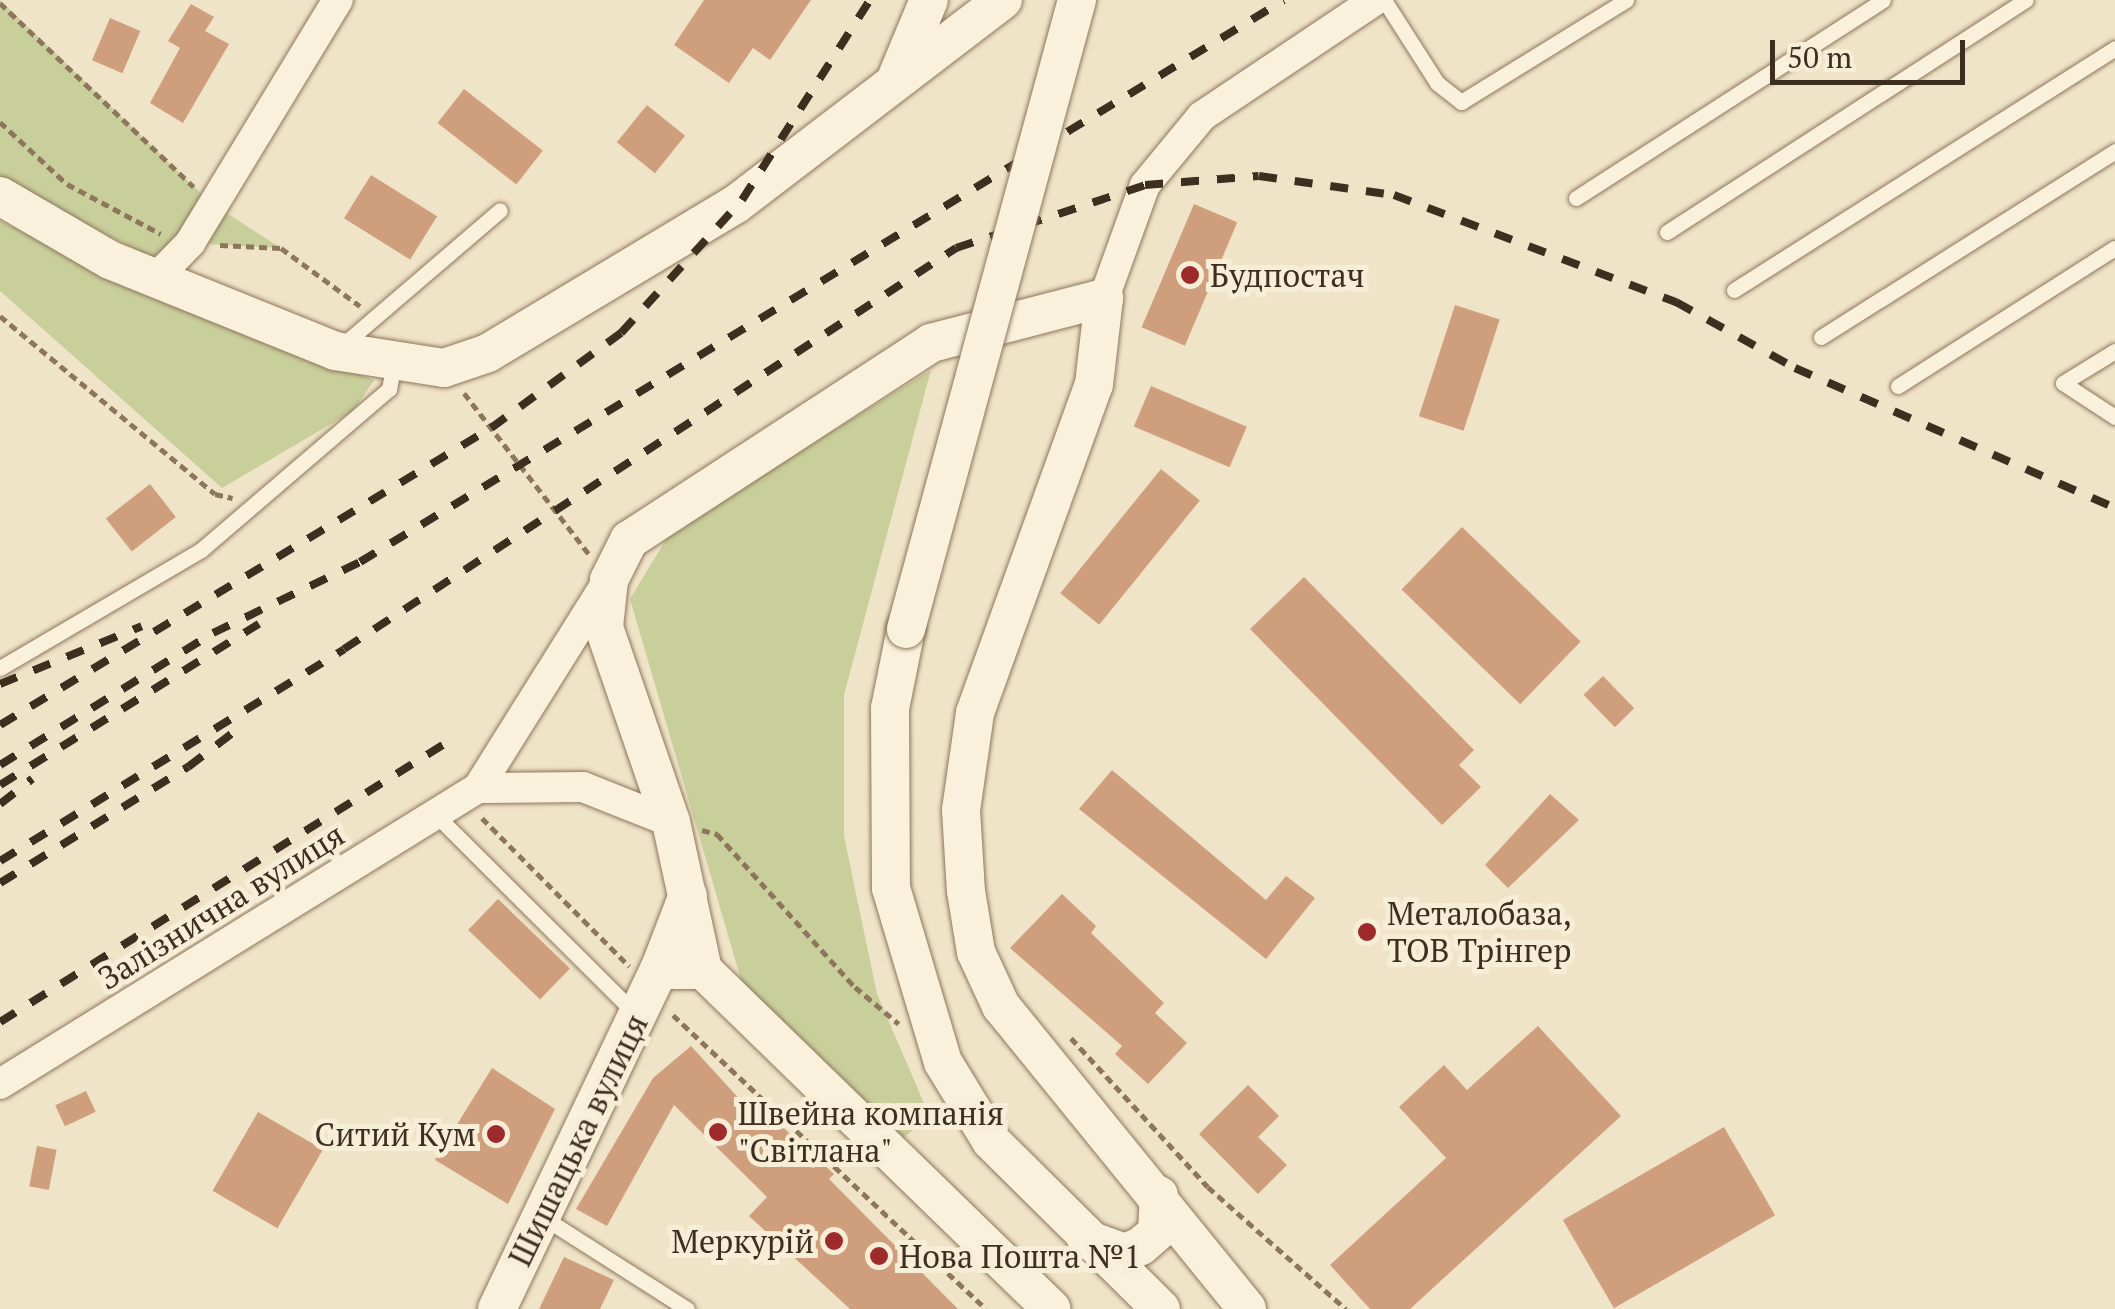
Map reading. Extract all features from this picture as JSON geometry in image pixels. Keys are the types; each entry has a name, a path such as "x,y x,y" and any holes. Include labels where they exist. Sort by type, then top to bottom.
{"street":[{"path":"156,278 190,244 211,203 338,0"},
{"path":"897,76 929,0"},
{"path":"0,196 110,260 335,351 394,364 444,368 488,353 736,204 897,76 1003,0"},
{"path":"1077,0 906,628 890,708 891,888 943,1062 991,1140 1082,1237 1161,1309"},
{"path":"1247,1309 1160,1196 1001,1006 976,952 961,810 975,714 1094,384 1104,298 1144,185 1202,116 1376,0"},
{"path":"1051,1309 703,970 671,822 604,627 609,580 629,540 931,342 1104,298"},
{"name":"Залізнична вулиця","path":"0,1084 470,793 609,580"},
{"path":"470,793 583,787 671,822"},
{"name":"Шишацька вулиця","path":"497,1309 649,991 688,895"},
{"path":"649,991 703,970"},
{"path":"1082,1237 1125,1253 1140,1246 1157,1232 1160,1196"}],"lane":[{"path":"1384,0 1437,84 1461,102 1626,0"},
{"path":"1576,198 1883,0"},
{"path":"1667,232 2026,0"},
{"path":"1734,290 2115,48"},
{"path":"1822,337 2115,150"},
{"path":"335,351 500,210"},
{"path":"1898,386 2115,248"},
{"path":"2115,351 2063,383 2115,417"},
{"path":"0,668 200,550 389,389 394,364"},
{"path":"436,814 649,991"},
{"path":"541,1216 687,1309"}],"path":[{"path":"0,3 211,203"},
{"path":"0,316 215,494 255,504"},
{"path":"444,368 609,580"},
{"path":"470,793 649,991 986,1309"},
{"path":"671,822 717,834 856,986 943,1062"},
{"path":"1067,1034 1208,1187 1346,1309"}],"green space":[{"path":"0,0 211,203 281,248 190,243 168,266 0,180"},
{"path":"0,221 153,296 374,380 353,411 222,488 0,291"},
{"path":"931,370 844,695 844,836 877,994 930,1117 903,1138 744,990 630,599 671,531"}],"building":[{"path":"704,0 811,0 770,60 753,48 729,83 674,45"},
{"path":"191,4 214,17 205,31 229,44 183,123 150,103 180,48 168,41"},
{"path":"110,18 140,31 122,73 92,60"},
{"path":"464,89 543,151 516,184 438,123"},
{"path":"647,105 685,136 655,173 617,142"},
{"path":"371,175 437,216 410,260 344,218"},
{"name":"Будпостач","path":"1194,204 1237,222 1185,346 1142,327"},
{"path":"1455,305 1500,320 1464,431 1419,416"},
{"path":"1151,386 1247,427 1230,467 1134,427"},
{"path":"1161,469 1200,500 1099,625 1060,593"},
{"path":"150,484 176,517 132,552 106,518"},
{"path":"1462,527 1581,642 1520,704 1402,590"},
{"path":"1304,577 1474,750 1459,765 1481,787 1442,825 1250,629"},
{"path":"1603,676 1634,708 1615,727 1584,695"},
{"path":"1112,770 1266,900 1286,876 1315,898 1266,959 1079,809"},
{"path":"1550,794 1579,820 1508,888 1485,865"},
{"path":"1062,894 1096,926 1091,933 1164,1003 1155,1013 1187,1043 1148,1084 1115,1054 1122,1046 1010,948"},
{"path":"498,899 570,968 540,999 468,930"},
{"path":"1538,1026 1621,1116 1410,1309 1370,1309 1330,1265 1446,1158 1399,1107 1444,1065 1467,1090"},
{"path":"691,1046 754,1115 761,1107 834,1174 829,1179 958,1309 850,1309 749,1216 767,1197 674,1105 607,1226 576,1209 653,1078"},
{"name":"Ситий Кум","path":"492,1068 555,1109 508,1204 435,1160"},
{"path":"1248,1085 1279,1116 1258,1137 1287,1165 1258,1194 1199,1134"},
{"path":"86,1091 96,1112 65,1126 55,1105"},
{"path":"258,1112 323,1150 277,1228 212,1191"},
{"path":"1724,1127 1775,1215 1614,1308 1563,1220"},
{"path":"37,1146 57,1150 49,1190 29,1186"},
{"path":"564,1257 614,1280 600,1309 539,1309"}],"railway":[{"path":"0,725 491,428 621,333 742,200 870,0"},
{"path":"0,765 213,633 360,562 1284,0"},
{"path":"0,861 344,649 956,248 1145,185 1259,176 1394,195 1676,302 1795,368 2115,508"},
{"path":"0,785 259,624"},
{"path":"0,684 142,626"},
{"path":"0,883 188,767 243,725"},
{"path":"0,1022 457,736"},
{"path":"0,804 32,779"}],"place":[{"name":"Будпостач","path":"1190,275"},
{"name":"Металобаза, ТОВ Трінгер","path":"1367,932"},
{"name":"Швейна компанія \"Світлана\"","path":"718,1132"},
{"name":"Ситий Кум","path":"496,1134"},
{"name":"Меркурій","path":"834,1241"},
{"name":"Нова Пошта №1","path":"879,1256"}]}
